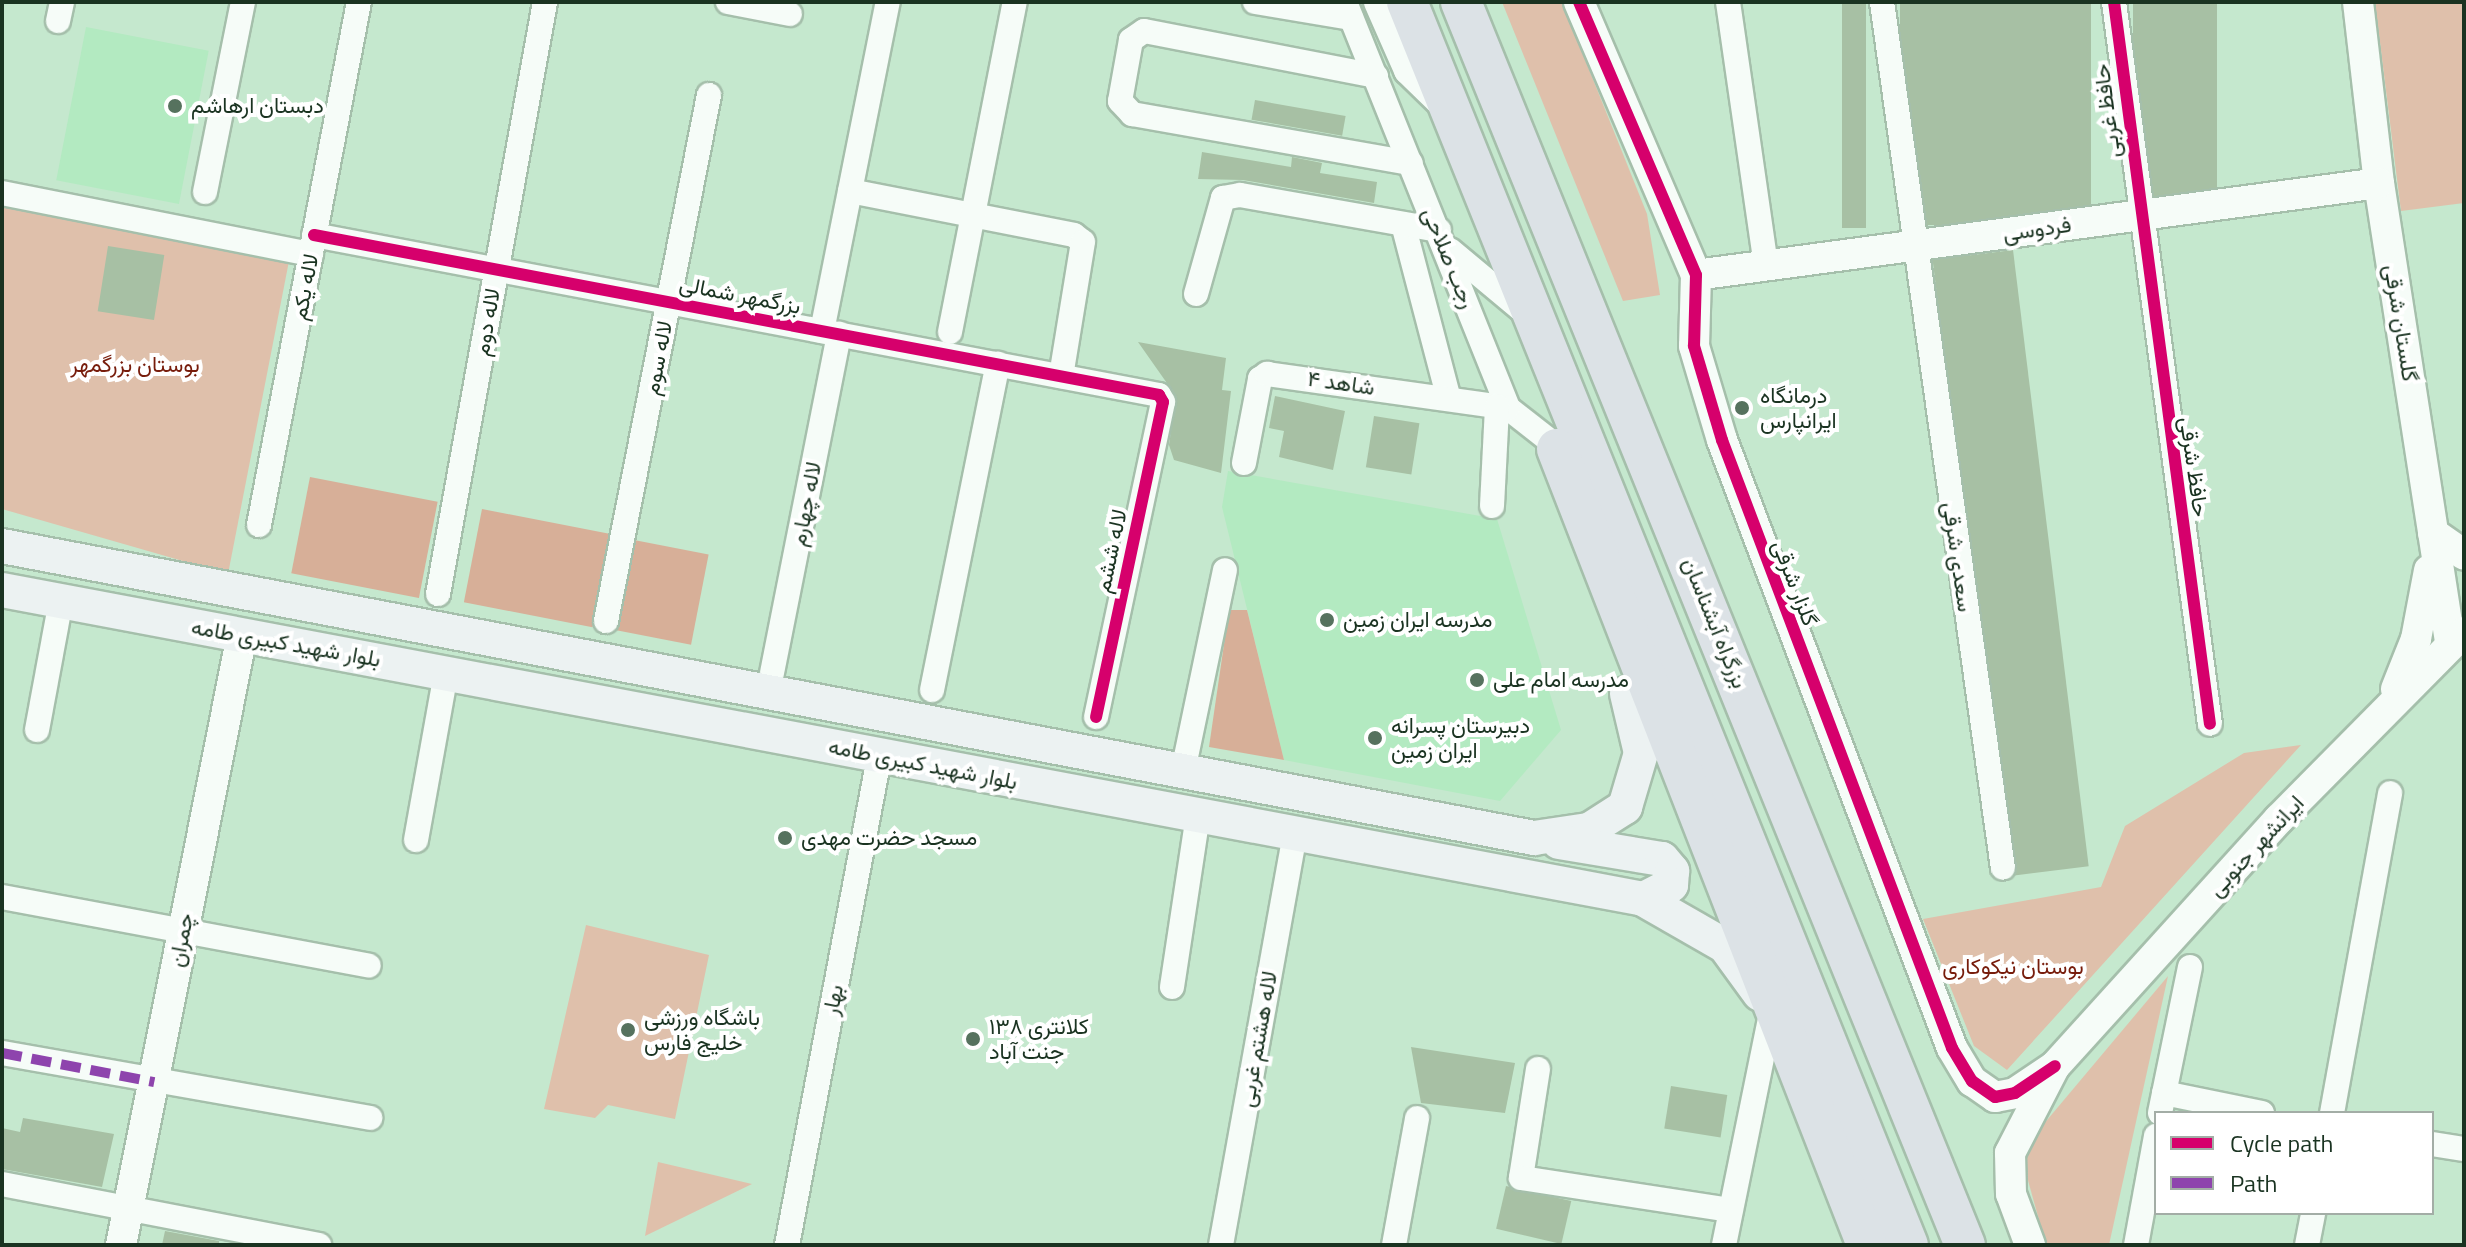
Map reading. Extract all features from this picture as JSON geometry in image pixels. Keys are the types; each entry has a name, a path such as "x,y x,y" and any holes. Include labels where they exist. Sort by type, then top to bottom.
{"highway":[{"path":"1407,2 1908,1245"},
{"name":"بزرگراه آبشناسان","path":"1461,2 1965,1245"},
{"path":"1551,365 1560,517 1627,694"},
{"path":"1555,445 1867,1245"}],"main road":[{"name":"بلوار شهید کبیری طامه","path":"2,546 1534,838 1589,830 1625,807 1641,753 1627,694"},
{"name":"بلوار شهید کبیری طامه","path":"2,590 1643,899 1725,946 1780,1024"},
{"path":"341,652 331,630 347,613"},
{"path":"1534,838 1662,859 1672,871 1671,885 1643,899"}],"street":[{"path":"205,192 243,2"},
{"name":"لاله یکم","path":"259,525 359,2"},
{"name":"لاله دوم","path":"438,594 545,2"},
{"path":"728,2 790,14"},
{"name":"لاله چهارم","path":"772,673 831,333 850,191 888,2"},
{"path":"950,332 1015,2"},
{"path":"1255,2 1348,10"},
{"path":"1379,2 1409,70 1449,108"},
{"path":"1471,2 1496,85"},
{"name":"گلزار شرقی","path":"1579,2 1696,275 1694,346 1722,440 1952,1048 1972,1081 1995,1097 2015,1093 2055,1066"},
{"path":"1728,2 1766,266"},
{"name":"سعدی شرقی","path":"1882,2 1912,246 2003,868"},
{"name":"حافظ غربی","path":"2114,2 2139,215"},
{"name":"گلستان شرقی","path":"2358,2 2379,183 2433,533 2457,638"},
{"name":"رجب صلاحی","path":"1348,10 1442,238 1502,407"},
{"path":"1376,76 1135,33 1123,110 1411,163"},
{"name":"لاله سوم","path":"606,621 709,95"},
{"name":"فردوسی","path":"1696,275 2379,183"},
{"path":"850,191 973,213 1083,242 1061,376"},
{"name":"بزرگمهر شمالی","path":"2,193 313,244 497,270 1159,395"},
{"path":"1196,294 1223,198 1240,195 1403,224 1442,238 1533,319"},
{"name":"حافظ شرقی","path":"2139,215 2210,724"},
{"path":"1403,224 1449,399"},
{"path":"932,690 998,364"},
{"name":"شاهد ۴","path":"1244,463 1260,379 1267,374 1502,407"},
{"name":"لاله ششم","path":"1096,717 1163,402 1159,395"},
{"path":"1492,506 1502,407 1599,479"},
{"path":"2387,709 2416,639 2433,533 2464,555"},
{"path":"1183,771 1225,570"},
{"path":"37,730 61,601"},
{"name":"چمران","path":"121,1245 242,635"},
{"name":"ایرانشهر جنوبی","path":"2055,1066 2387,709 2457,638"},
{"path":"416,840 446,674"},
{"name":"بهار","path":"787,1245 880,755"},
{"path":"2332,1111 2390,793"},
{"path":"1172,987 1198,815"},
{"name":"لاله هشتم غربی","path":"1221,1245 1295,834"},
{"path":"2,897 369,966"},
{"path":"2190,967 2162,1103 2242,1111"},
{"path":"1724,1245 1780,1024"},
{"path":"2,1053 370,1118"},
{"path":"2030,1245 2011,1194 2010,1153 2055,1066"},
{"path":"1538,1069 1521,1178 1731,1210"},
{"path":"1394,1245 1417,1118"},
{"path":"2434,1144 2464,1149"},
{"path":"2136,1245 2154,1147"},
{"path":"2,1184 319,1245"},
{"path":"2307,1245 2313,1215"}],"shaded area":[{"path":"86,27 209,51 179,204 56,180"},
{"path":"1228,471 1497,519 1561,730 1500,801 1284,760 1222,507"},
{"path":"310,477 438,502 419,598 291,573"},
{"path":"482,509 611,534 592,627 464,602"},
{"path":"634,540 709,555 691,645 616,630"},
{"path":"1229,610 1247,610 1284,760 1209,747"}],"green space":[{"path":"1502,2 1562,2 1647,214 1660,295 1623,301"},
{"path":"2375,2 2464,2 2464,203 2401,211"},
{"name":"بوستان بزرگمهر","path":"2,203 289,261 228,574 2,509"},
{"name":"بوستان نیکوکاری","path":"2301,745 2007,1070 1974,1046 1923,919 2101,887 2125,826 2244,753"},
{"name":"باشگاه ورزشی خلیج فارس","path":"586,925 709,955 675,1119 608,1105 595,1118 544,1109"},
{"path":"2168,976 2109,1245 2046,1245 2024,1166 2032,1138"},
{"path":"658,1162 752,1184 645,1236"}],"building":[{"path":"1842,2 1866,2 1866,228 1842,228"},
{"path":"1900,2 2091,2 2091,225 1900,225"},
{"path":"2133,2 2217,2 2217,197 2133,197"},
{"path":"1255,100 1346,116 1342,136 1252,120"},
{"path":"1202,152 1291,167 1292,157 1322,163 1320,173 1377,182 1374,203 1243,180 1198,179"},
{"path":"108,246 164,255 154,320 98,311"},
{"path":"2013,250 2089,866 2008,876 1933,260"},
{"path":"1138,342 1226,358 1222,390 1231,391 1221,473 1174,460 1169,445 1176,396"},
{"path":"1275,396 1345,411 1333,470 1279,457 1284,431 1269,428"},
{"path":"1374,416 1419,423 1411,475 1366,467"},
{"path":"1411,1047 1515,1063 1505,1113 1421,1103"},
{"path":"1671,1086 1727,1095 1721,1137 1664,1128"},
{"path":"23,1118 114,1134 102,1187 2,1169 2,1128 20,1132"},
{"path":"1506,1186 1571,1201 1561,1244 1496,1229"},
{"path":"165,1231 219,1241 219,1245 162,1245"}],"marked path":[{"path":"2,1053 154,1082"}],"cycle path":[{"path":"1579,2 1696,275 1694,346 1722,440 1952,1048 1972,1081 1995,1097 2015,1093 2055,1066"},
{"path":"2114,2 2210,724"},
{"path":"314,235 1159,395 1163,402 1096,717"}],"place":[{"name":"دبستان ارهاشم","path":"175,106"},
{"name":"درمانگاه ایرانپارس","path":"1742,408"},
{"name":"مدرسه ایران زمین","path":"1327,620"},
{"name":"مدرسه امام علی","path":"1477,680"},
{"name":"دبیرستان پسرانه ایران زمین","path":"1375,738"},
{"name":"مسجد حضرت مهدی","path":"785,838"},
{"name":"باشگاه ورزشی خلیج فارس","path":"628,1030"},
{"name":"کلانتری ۱۳۸ جنت آباد","path":"973,1039"}]}
